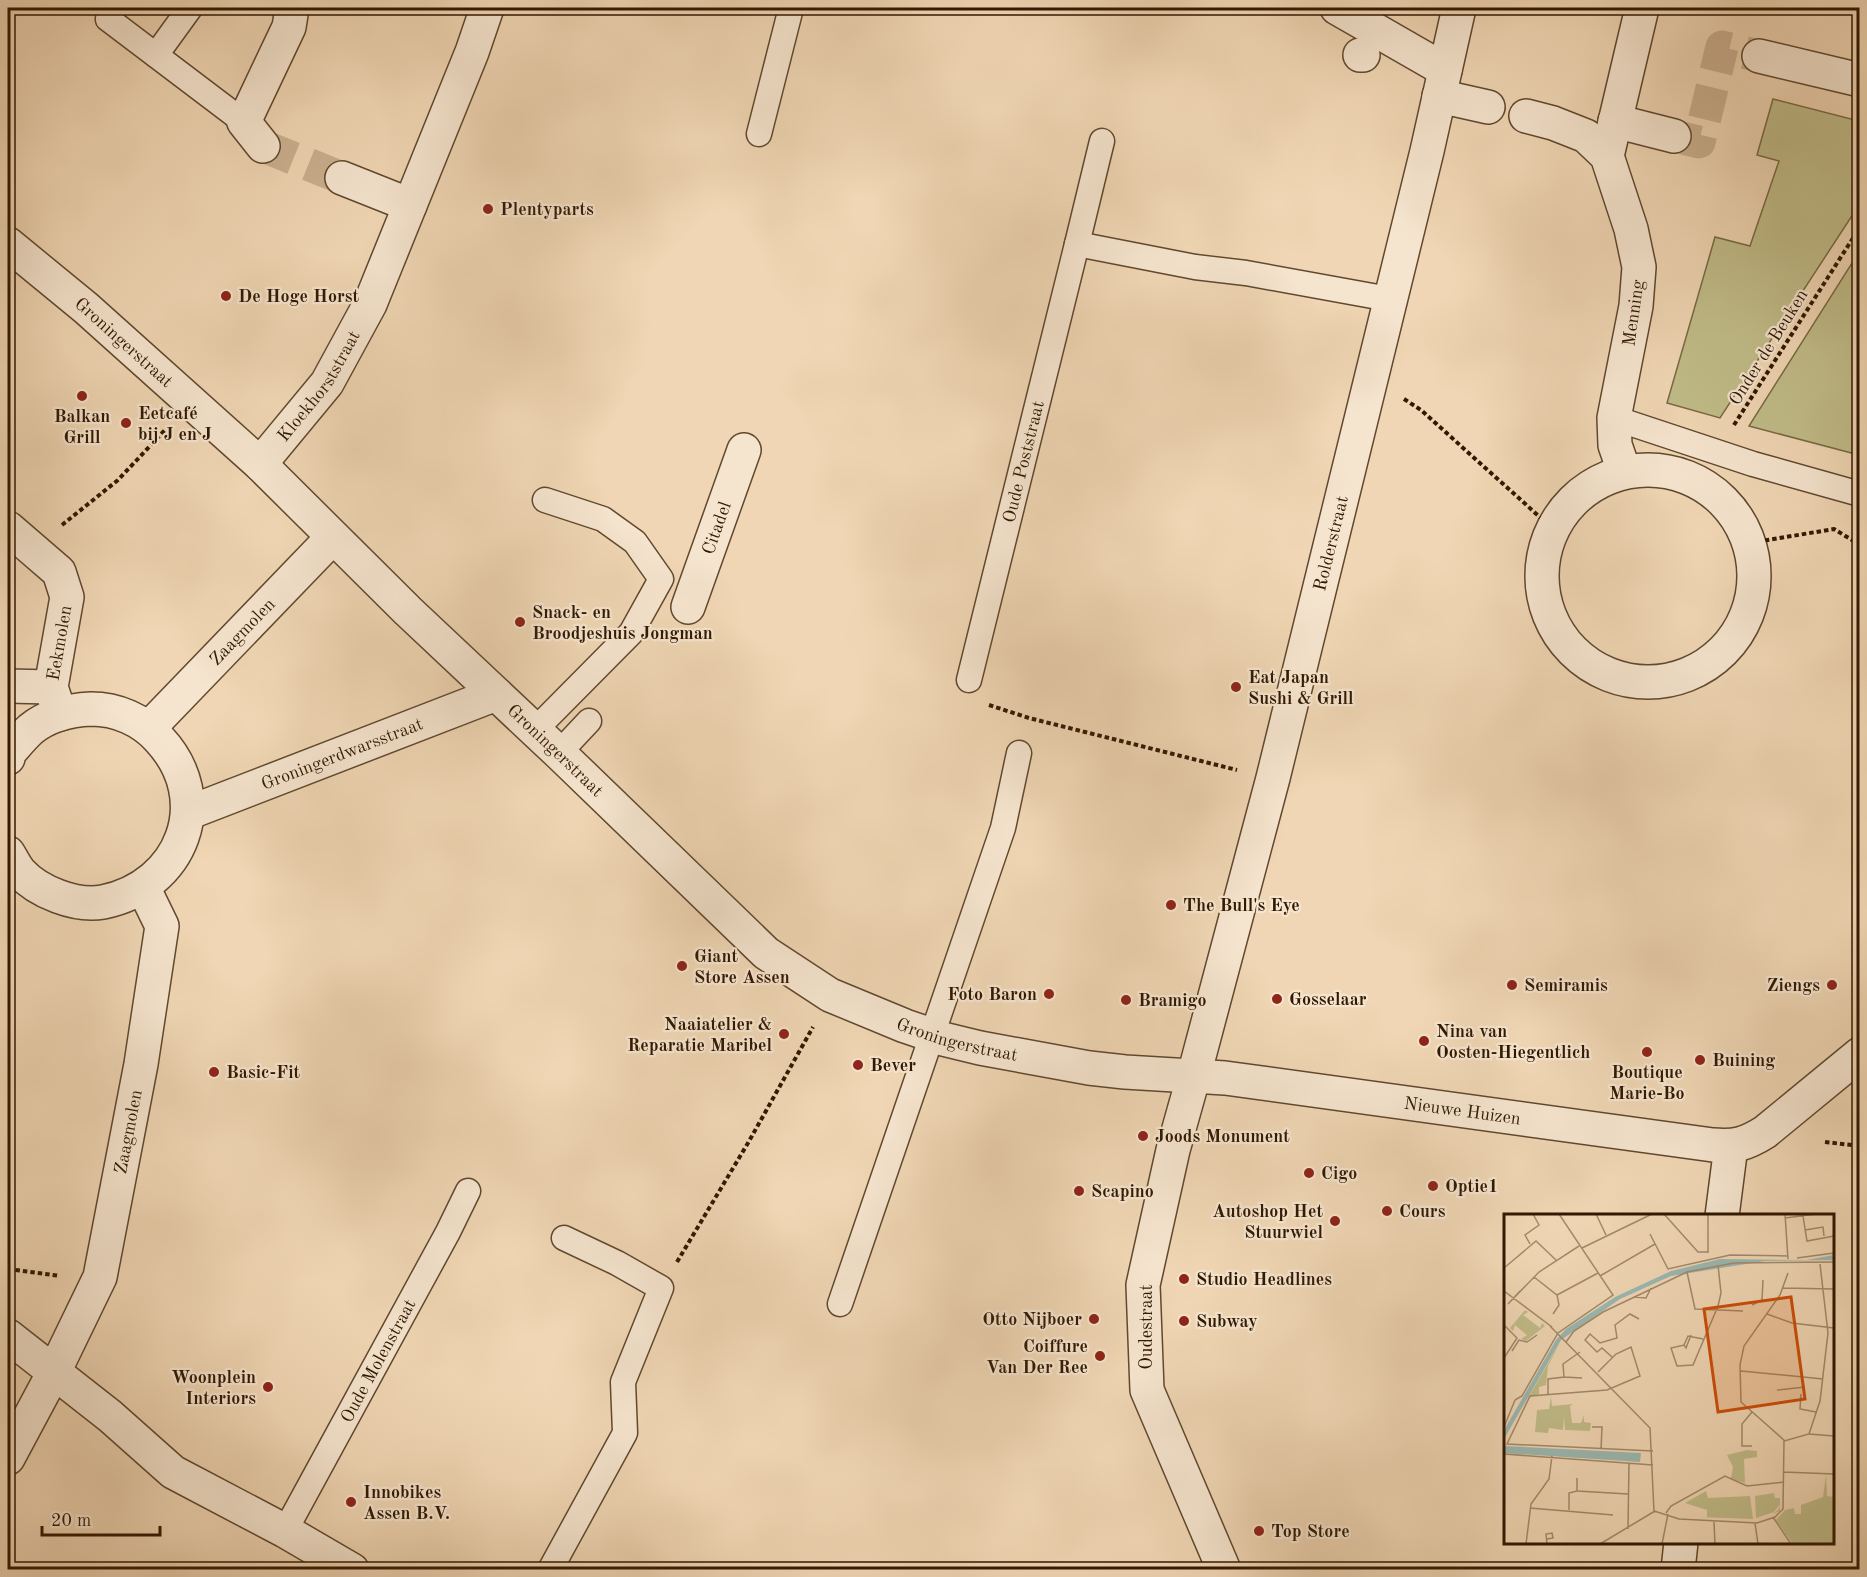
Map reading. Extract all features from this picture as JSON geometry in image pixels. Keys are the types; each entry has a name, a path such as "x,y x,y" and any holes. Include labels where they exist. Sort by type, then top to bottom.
{"street":[{"path":"254,134 289,27 292,8"},
{"name":"Kloekhorststraat","path":"260,464 327,383 370,304 472,52 487,8"},
{"path":"1337,8 1442,83 1488,107"},
{"name":"Rolderstraat","path":"1194,1075 1273,778 1459,8"},
{"path":"1607,156 1642,8"},
{"path":"1759,56 1860,80"},
{"name":"Menning","path":"1526,116 1553,123 1586,136 1607,156 1631,229 1639,267 1636,306 1614,418 1615,444 1624,471"},
{"path":"1615,121 1674,136"},
{"path":"342,178 410,205"},
{"name":"Groningerstraat","path":"8,244 86,308 260,464 408,612 559,753 766,953 830,995 933,1036 980,1048 1089,1068 1194,1075"},
{"name":"Citadel","path":"688,607 744,450"},
{"path":"1651,469 1677,472 1701,483 1723,499 1739,519 1750,543 1755,578 1749,612 1732,642 1706,666 1675,680 1641,683 1606,675 1577,656 1556,629 1544,597 1542,562 1552,528 1571,502 1596,483 1624,471 1651,469"},
{"name":"Eekmolen","path":"8,528 59,572 67,597 56,700"},
{"name":"Zaagmolen","path":"150,728 333,537"},
{"path":"8,686 56,700 79,710 98,709 125,715 150,728 171,752 185,781 188,813 172,860 143,887 122,898 99,903 76,902 46,891 21,872 8,853"},
{"name":"Groningerdwarsstraat","path":"188,813 496,694"},
{"path":"8,758 9,753 56,700"},
{"name":"Zaagmolen","path":"8,1458 54,1372 100,1277 139,1076 162,926 143,887"},
{"path":"1722,1214 1731,1146 1748,1142 1765,1132 1860,1054"},
{"name":"Nieuwe Huizen","path":"1194,1075 1701,1144 1731,1146"},
{"name":"Oudestraat","path":"1194,1075 1173,1150 1143,1285 1147,1390 1224,1569"},
{"path":"8,1336 110,1416 173,1472 352,1569"},
{"path":"1678,1569 1681,1544"}],"lane":[{"path":"110,8 108,19 254,134"},
{"path":"156,55 190,8"},
{"path":"759,134 791,8"},
{"name":"Oude Poststraat","path":"969,680 1102,141"},
{"path":"1077,244 1195,267 1246,273 1389,299"},
{"path":"1614,418 1716,453 1860,494"},
{"path":"534,730 631,633 661,579 635,542 603,519 545,500"},
{"path":"559,753 589,720"},
{"path":"840,1304 1003,828 1019,753"},
{"name":"Oude Molenstraat","path":"285,1531 468,1191"},
{"path":"550,1569 625,1433 623,1382 661,1288 617,1263 564,1238"}],"path":[{"name":"Onder de Beuken","path":"1716,453 1860,227"},
{"path":"1368,387 1395,394 1421,410 1552,528"},
{"path":"33,548 118,480 165,430"},
{"path":"1750,543 1834,529 1860,545"},
{"path":"969,680 968,693 976,701 1029,718 1273,778"},
{"path":"661,1288 748,1143 830,995"},
{"path":"1825,1142 1860,1146"},
{"path":"8,1269 70,1278 94,1289"},
{"path":"8,1282 14,1269"}],"shaded area":[{"path":"1773,99 1859,121 1859,205 1720,418 1667,403 1715,237 1750,246 1779,161 1757,155"},
{"path":"1859,252 1859,455 1749,426"}],"tunnel":[{"path":"1674,136 1699,142 1722,47 1759,56"},
{"path":"263,146 342,178"}],"place":[{"name":"Plentyparts","path":"488,209"},
{"name":"De Hoge Horst","path":"226,296"},
{"name":"Balkan Grill","path":"82,396"},
{"name":"Eetcafé bij J en J","path":"126,423"},
{"name":"Snack- en Broodjeshuis Jongman","path":"520,622"},
{"name":"Eat Japan Sushi & Grill","path":"1236,687"},
{"name":"The Bull's Eye","path":"1171,905"},
{"name":"Giant Store Assen","path":"682,966"},
{"name":"Semiramis","path":"1512,985"},
{"name":"Ziengs","path":"1832,985"},
{"name":"Foto Baron","path":"1049,994"},
{"name":"Gosselaar","path":"1277,999"},
{"name":"Bramigo","path":"1126,1000"},
{"name":"Naaiatelier & Reparatie Maribel","path":"784,1034"},
{"name":"Nina van Oosten-Hiegentlich","path":"1424,1041"},
{"name":"Boutique Marie-Bo","path":"1647,1052"},
{"name":"Buining","path":"1700,1060"},
{"name":"Bever","path":"858,1065"},
{"name":"Basic-Fit","path":"214,1072"},
{"name":"Joods Monument","path":"1143,1136"},
{"name":"Cigo","path":"1309,1173"},
{"name":"Optie1","path":"1433,1186"},
{"name":"Scapino","path":"1079,1191"},
{"name":"Cours","path":"1387,1211"},
{"name":"Autoshop Het Stuurwiel","path":"1335,1221"},
{"name":"Studio Headlines","path":"1184,1279"},
{"name":"Otto Nijboer","path":"1094,1319"},
{"name":"Subway","path":"1184,1321"},
{"name":"Coiffure Van Der Ree","path":"1100,1356"},
{"name":"Woonplein Interiors","path":"268,1387"},
{"name":"Innobikes Assen B.V.","path":"351,1502"},
{"name":"Top Store","path":"1259,1531"}]}
